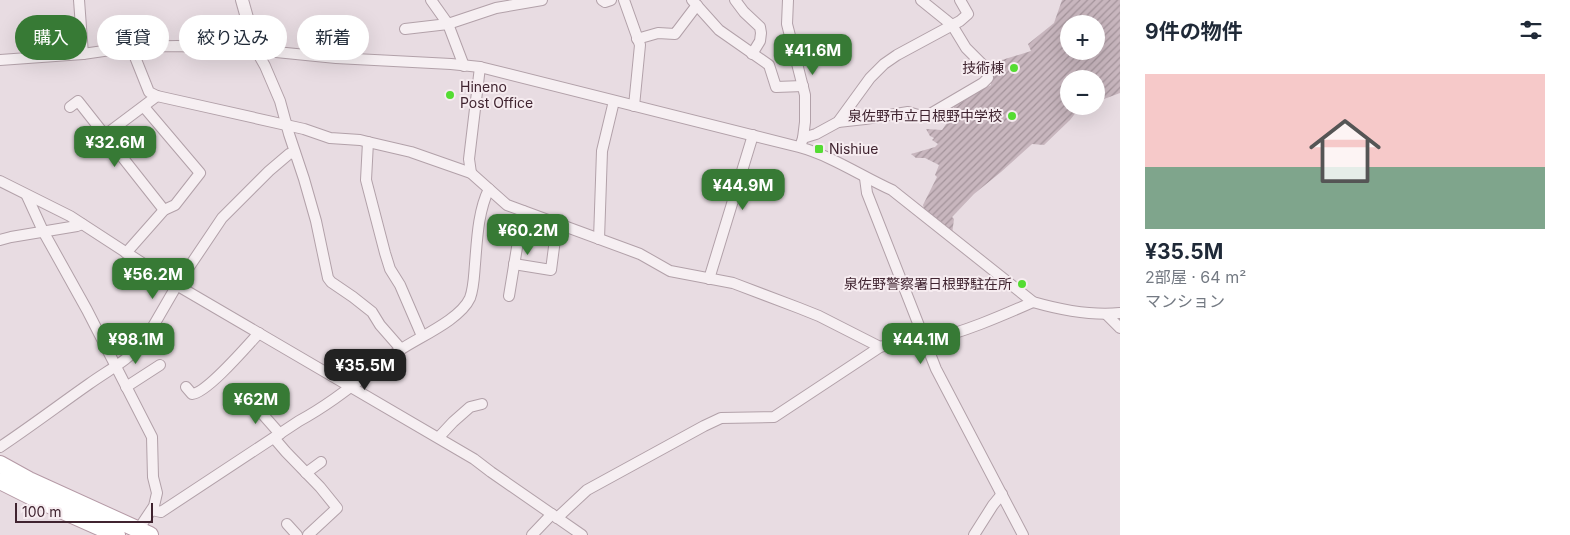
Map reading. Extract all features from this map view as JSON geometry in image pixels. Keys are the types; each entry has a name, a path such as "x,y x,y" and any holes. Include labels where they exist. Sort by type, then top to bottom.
{"main road":[{"path":"0,464 29,480 141,533"},
{"path":"0,481 118,535"}],"street":[{"path":"79,0 80,15"},
{"path":"242,0 246,15"},
{"path":"431,0 448,24 464,66"},
{"path":"405,29 448,24 496,8 542,0"},
{"path":"602,0 605,2 610,0"},
{"path":"624,0 640,45 634,106"},
{"path":"735,0 744,12 760,27 760,41 752,54"},
{"path":"788,0 787,24 805,95 801,143"},
{"path":"801,143 838,122 865,120 908,112 925,117 983,83 988,78 987,69 966,48 952,26 921,0"},
{"path":"838,122 870,78 884,64 897,55 952,26 968,14 960,0"},
{"path":"637,39 658,33 675,34 695,3 719,30 769,65 776,87 803,86"},
{"path":"287,53 480,67 753,135 801,143 865,178 892,190 1033,302 1052,308 1079,312 1107,315 1120,313"},
{"path":"0,60 15,59"},
{"path":"137,60 149,92 157,96 304,129 330,138 360,140 411,152 472,173 508,205 640,254 670,271 733,283 820,316 880,347"},
{"path":"262,60 280,101 316,221 328,278 372,312 380,325 401,349"},
{"path":"472,173 469,159 480,67"},
{"path":"105,135 157,96"},
{"path":"599,239 602,150 614,100"},
{"path":"70,107 78,101 164,210"},
{"path":"126,252 164,210 175,206 200,173 144,107"},
{"path":"709,278 753,135"},
{"path":"368,142 366,180 385,254 390,269 400,285 422,336"},
{"path":"0,447 124,362 144,342 176,285 222,218 269,171 289,154 295,153"},
{"path":"865,178 867,193 936,369 1023,535"},
{"path":"0,181 82,224 176,285 474,458 490,472 582,535"},
{"path":"152,510 161,512 317,411 401,349 450,319 469,300 473,288 481,213 489,189"},
{"path":"27,196 152,437 153,477 157,493 154,506 141,533"},
{"path":"509,296 523,211"},
{"path":"0,240 82,224"},
{"path":"514,264 550,270 557,224"},
{"path":"532,535 587,490 721,418 774,417 880,347 890,344 925,341 984,324 1033,302"},
{"path":"1107,315 1120,328"},
{"path":"186,387 192,394 199,393 216,379 259,333"},
{"path":"126,387 160,364"},
{"path":"250,400 277,436 286,452 337,508 308,535"},
{"path":"439,437 470,407 482,404"},
{"path":"306,473 321,462"},
{"path":"974,535 1002,494"},
{"path":"287,524 297,535"}],"building":[{"name":"泉佐野市立日根野中学校","path":"1062,0 1120,0 1120,93 1105,99 1105,70 1060,70 1060,115 1074,115 1044,145 1032,144 974,194 952,217 954,219 952,234 925,213 923,205 937,177 935,175 939,165 925,158 916,158 911,154 935,147 938,144 932,140 934,138 930,136 926,129 942,130 954,113 954,104 991,85 989,64 1031,51 1028,44 1054,23"}],"place":[{"name":"技術棟","path":"1014,68"},
{"name":"Hineno Post Office","path":"450,95"},
{"name":"泉佐野市立日根野中学校","path":"1012,116"},
{"name":"Nishiue","path":"819,149"},
{"name":"泉佐野警察署日根野駐在所","path":"1022,284"}]}
